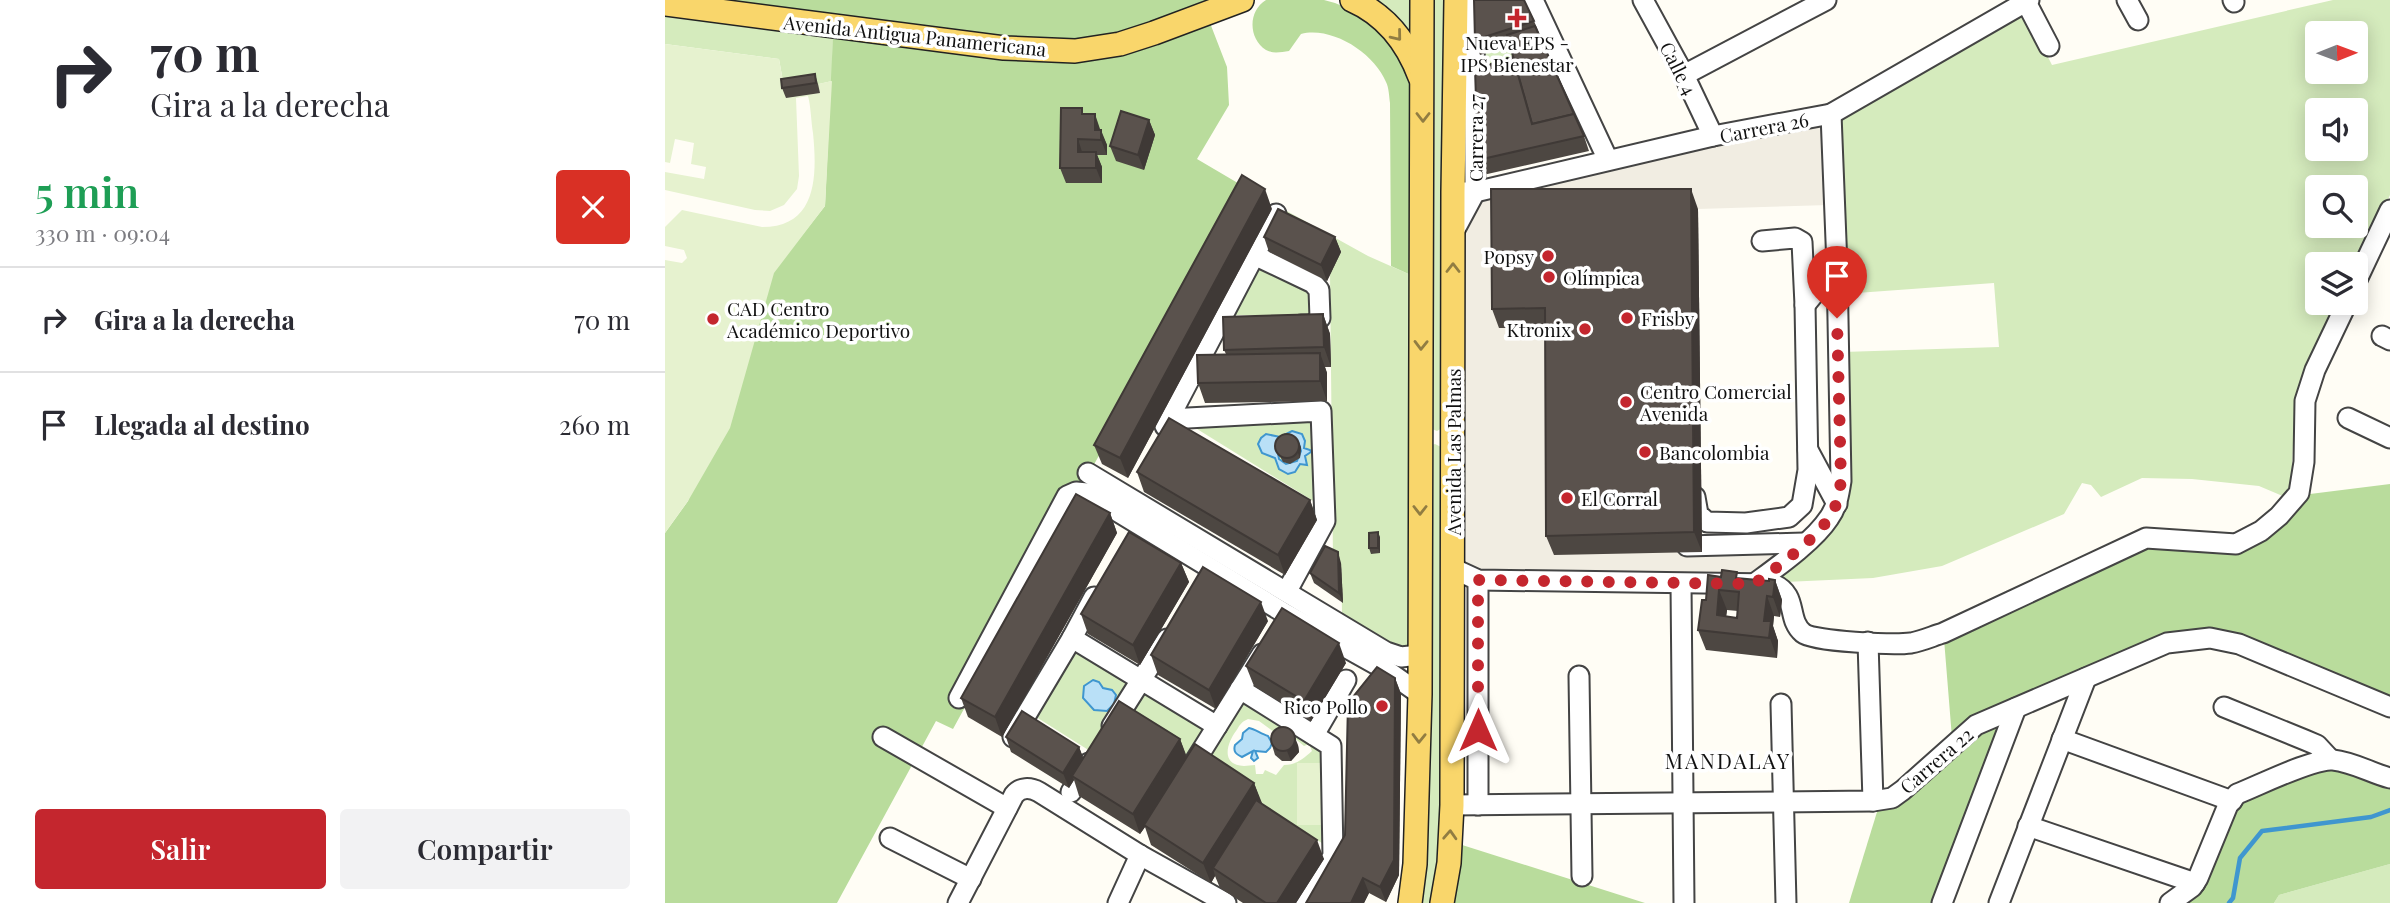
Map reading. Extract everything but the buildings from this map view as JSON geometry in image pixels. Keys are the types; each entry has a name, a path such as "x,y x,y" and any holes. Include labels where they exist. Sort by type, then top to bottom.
{"main road":[{"name":"Avenida Antigua Panamericana","path":"665,4 1004,48 1075,51 1120,44 1143,37 1242,0"},
{"path":"1352,0 1382,18 1398,35 1411,56 1423,87"},
{"name":"Avenida Las Palmas","path":"1410,903 1415,864 1420,694 1422,0"},
{"name":"Avenida Las Palmas","path":"1443,903 1449,863 1452,805 1453,233 1464,192 1456,0"},
{"path":"1420,442 1453,435"}],"street":[{"name":"Carrera 27","path":"1464,192 1474,0"},
{"path":"1533,0 1608,160"},
{"name":"Calle 4","path":"1643,0 1684,75 1713,136"},
{"path":"1684,75 1826,0"},
{"path":"2127,0 2138,20"},
{"name":"Carrera 26","path":"1464,192 1713,136 1831,114 2027,1"},
{"path":"2027,1 2049,46"},
{"path":"1754,584 1804,544 1830,518 1837,504 1841,481 1831,114"},
{"path":"2368,257 2390,210"},
{"path":"1157,443 1276,214"},
{"path":"1695,482 1697,514 1707,522 1746,523 1784,519 1798,510 1804,498 1808,449 1801,240 1795,238 1762,241"},
{"path":"1254,256 1313,283 1319,290 1320,318 1312,325 1285,324"},
{"path":"1805,305 1837,266"},
{"path":"1452,568 1478,580 1773,584 1782,588 1790,600 1795,622 1803,633 1819,639 1912,643 1943,633 2146,538 2236,544 2261,531 2279,516 2299,493 2304,462 2305,401 2315,370 2341,315"},
{"path":"1219,323 1246,323"},
{"path":"1169,419 1321,411 1325,522 1287,591"},
{"path":"2347,418 2390,438"},
{"path":"1169,419 1192,434"},
{"path":"1808,449 1837,504"},
{"path":"1088,473 1386,652 1401,657 1419,655"},
{"path":"959,698 1067,496 1076,492 1087,493 1277,629 1386,670 1420,694"},
{"path":"1303,507 1325,522"},
{"path":"1688,546 1804,544"},
{"path":"1453,593 1478,580"},
{"path":"1478,580 1478,804"},
{"path":"1011,740 1031,720 1103,581"},
{"path":"1681,584 1684,903"},
{"path":"1071,792 1086,755 1142,681 1177,622"},
{"path":"1182,782 1277,629"},
{"path":"1072,638 1217,726"},
{"name":"Carrera 22","path":"1452,805 1873,801 1892,797 1976,725 2167,643 2210,638 2239,644 2390,707"},
{"path":"1868,642 1873,801"},
{"path":"1579,676 1582,876"},
{"path":"1999,903 2086,678"},
{"path":"1314,735 1346,680"},
{"path":"1240,689 1331,746 1333,856 1303,903"},
{"path":"1781,704 1786,903"},
{"path":"2224,707 2317,745 2330,759"},
{"path":"1942,903 2016,708"},
{"path":"883,737 1007,808"},
{"path":"2062,739 2232,801"},
{"path":"2170,903 2195,883 2237,794 2315,762 2330,759 2390,778"},
{"path":"959,903 1007,808 1019,790 1034,790 1140,855 1226,903"},
{"path":"2028,826 2195,883"},
{"path":"890,838 971,879"},
{"path":"1310,842 1333,856"},
{"path":"1118,903 1140,855"}],"green space":[{"path":"697,0 1218,0 1117,34 1075,42 1005,39"},
{"path":"1266,0 1324,0 1335,3 1375,24 1398,50 1414,88 1413,276 1391,266 1390,103 1386,82 1372,61 1362,52 1351,44 1326,34 1301,34 1289,51 1266,50 1253,32 1253,17"},
{"path":"1370,0 1414,0 1414,44"},
{"path":"1431,0 1447,0 1442,428 1437,431 1432,429"},
{"path":"2333,0 2390,0 2390,195 2364,252 2305,252 2305,315 2334,315 2295,400 2291,490 2285,497 2259,486 2192,479 2142,478 2101,497 2091,485 2082,483 2064,514 1942,566 1873,578 1785,582 1774,578 1834,522 1843,352 1999,347 1994,283 1843,294 1837,117 2024,10 2052,65"},
{"path":"665,14 833,36 832,81 819,84 820,93 786,98 779,59 665,44"},
{"path":"1210,23 1227,67 1229,105 1197,159 1248,189 1092,468 1077,502 953,729 936,721 837,903 665,903 665,533 688,501 770,276 825,206 833,36 1002,57"},
{"name":"CAD Centro Académico Deportivo","path":"665,44 779,59 786,98 819,93 818,84 832,81 825,206 774,273 730,428 688,501 665,533 665,260 682,263 687,258 684,250 665,246 665,227 682,210 762,227 780,225 794,218 804,208 810,195 815,165 808,96 796,98 799,176 797,189 784,205 770,211 755,210 665,190 665,172 704,179 706,167 691,164 694,143 675,139 670,163 665,162"},
{"path":"1510,45 1519,72 1481,84 1480,55"},
{"path":"1285,210 1368,256 1413,276 1410,650 1379,641 1378,635 1342,613 1341,563 1333,559 1330,273 1340,253 1279,222"},
{"path":"1257,265 1314,290 1313,315 1230,315"},
{"path":"1313,422 1315,502 1189,424"},
{"path":"1432,445 1443,448 1443,805 1440,861 1433,903 1419,903"},
{"path":"2390,484 2390,701 2207,632 1952,738 1944,639 2148,544 2240,549 2302,495"},
{"path":"1074,646 1134,682 1090,751 1033,715","holes":["1093,680 1099,682 1103,688 1114,692 1116,697 1110,708 1101,711 1091,707 1083,698 1084,686"]},
{"path":"1143,688 1209,728 1189,760 1123,719"},
{"path":"1241,696 1326,749 1327,846 1266,810 1200,763","holes":["1248,719 1259,721 1274,732 1287,732 1304,746 1309,744 1312,751 1299,761 1284,765 1276,775 1265,770 1263,774 1256,774 1255,765 1244,766 1231,762 1228,747 1239,727"]},
{"path":"2006,719 1933,903 1849,903 1877,812 1978,730"},
{"path":"1297,763 1323,763 1323,825 1297,825"},
{"path":"2333,765 2390,785 2390,864 2279,895 2274,903 2181,903 2239,798"},
{"path":"1459,844 1645,903 1452,903"},
{"path":"2390,864 2390,903 2274,903 2279,895"}],"shaded area":[{"path":"1826,120 1829,205 1698,209 1553,328 1702,552 1785,553 1753,579 1474,574 1461,567 1462,237 1477,203 1491,194"}],"water":[{"path":"1292,431 1302,434 1304,448 1311,452 1305,456 1307,465 1300,464 1295,472 1288,474 1279,469 1275,458 1262,453 1258,444 1261,438 1266,434 1280,437","holes":["1299,444 1301,451 1297,461 1286,464 1279,459 1277,448"]},
{"path":"1093,680 1116,695 1114,704 1107,711 1094,710 1083,698 1084,686"},
{"path":"1249,728 1268,736 1272,743 1266,752 1255,751 1258,758 1254,761 1251,758 1253,751 1242,757 1234,749"}],"waterway":[{"path":"2229,903 2233,898 2240,858 2262,831 2371,817 2390,810"}],"place":[{"name":"Nueva EPS - IPS Bienestar","path":"1517,18"},
{"name":"Popsy","path":"1548,256"},
{"name":"Olímpica","path":"1549,277"},
{"name":"Frisby","path":"1627,318"},
{"name":"CAD Centro Académico Deportivo","path":"713,319"},
{"name":"Ktronix","path":"1585,329"},
{"name":"Centro Comercial Avenida","path":"1626,402"},
{"name":"Bancolombia","path":"1645,452"},
{"name":"El Corral","path":"1567,498"},
{"name":"Rico Pollo","path":"1382,706"}],"district":[{"name":"MANDALAY","path":"1728,760"}],"route":[{"path":"1478,730 1478,580 1754,584 1818,532 1837,504 1841,481 1837,318"}]}
